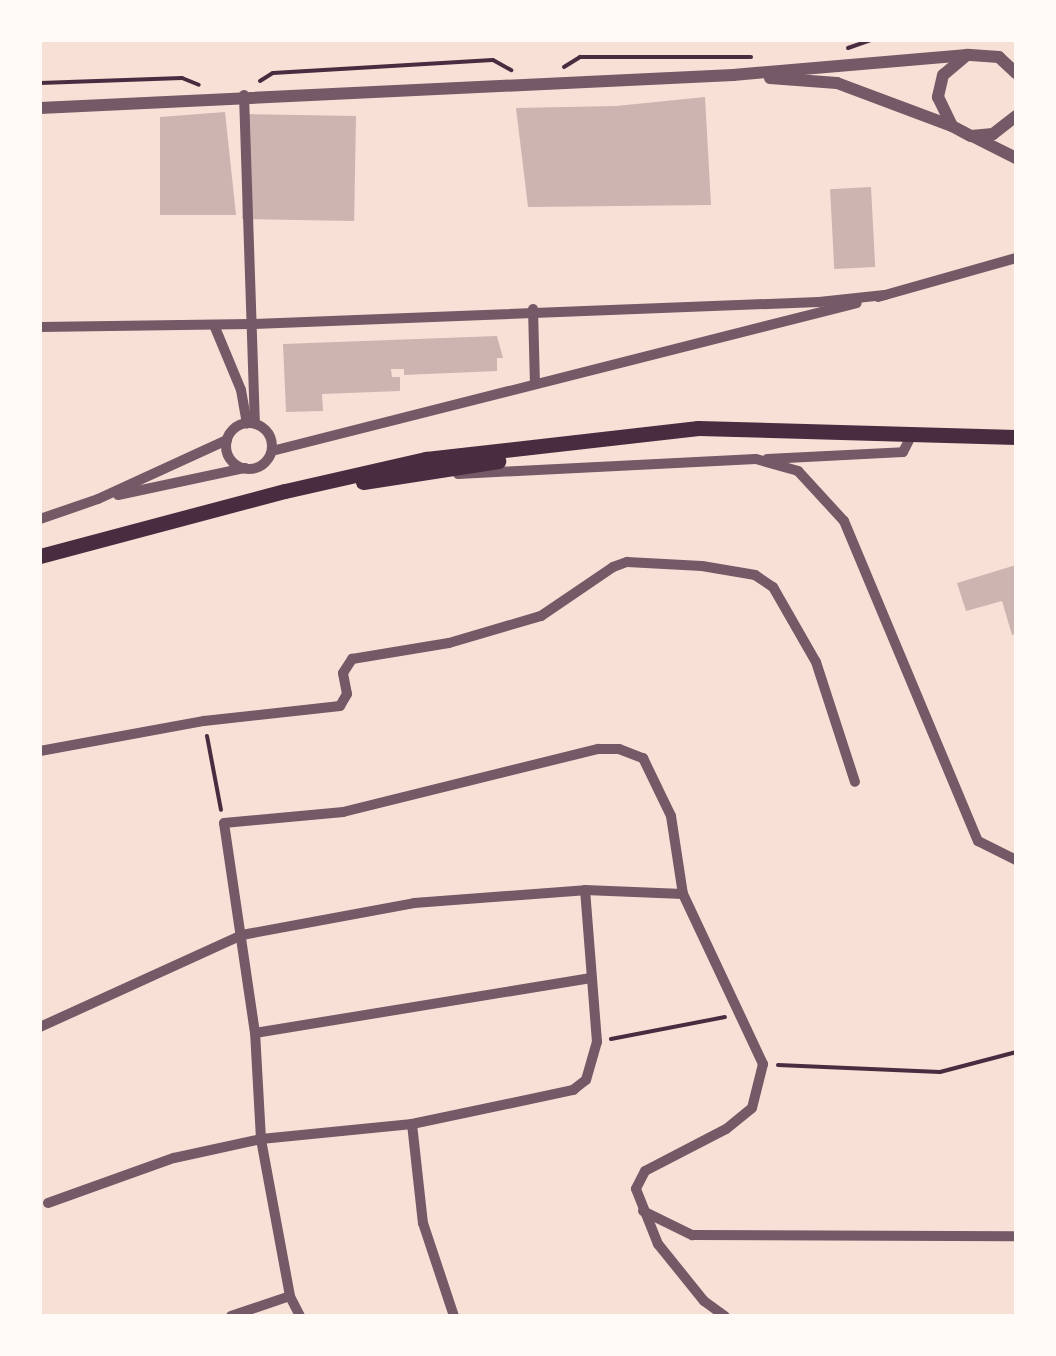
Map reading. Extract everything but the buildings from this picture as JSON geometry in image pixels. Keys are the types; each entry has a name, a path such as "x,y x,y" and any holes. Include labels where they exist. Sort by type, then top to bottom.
{"main road":[{"path":"40,556 284,491 426,460 698,428 1016,437"},
{"path":"284,491 431,475 580,444"}],"street":[{"path":"40,108 248,91 733,75 1016,52"},
{"path":"988,54 1016,73"},
{"path":"952,126 940,107 939,86 949,66 967,55"},
{"path":"733,75 838,83 952,126 1016,158"},
{"path":"248,91 251,324 247,390 251,424"},
{"path":"972,136 993,134 1016,116"},
{"path":"98,499 258,467 272,451 1016,258"},
{"path":"40,327 251,324 533,310 820,307"},
{"path":"533,310 534,383"},
{"path":"214,325 247,390"},
{"path":"245,468 228,454 227,440 234,428 251,424 270,437 272,451"},
{"path":"431,475 903,452 911,436"},
{"path":"40,519 98,499 227,440"},
{"path":"756,459 798,472 844,521 978,841 1016,860"},
{"path":"798,472 807,459"},
{"path":"40,751 204,722 340,706 347,694 343,674 352,659 449,643 541,616 613,567 628,562 702,566 755,575 774,587 816,662 855,782"},
{"path":"300,1316 290,1296 261,1139 255,1033 224,823 343,812 598,749 619,749 642,758 671,816 683,894 763,1064 752,1108 726,1129 646,1171 636,1189 658,1244 704,1301 725,1316"},
{"path":"40,1027 242,935 414,903 585,890 683,894"},
{"path":"48,1202 174,1158 261,1139 412,1124 573,1090 586,1080 597,1042 585,890"},
{"path":"255,1033 590,978"},
{"path":"412,1124 423,1223 454,1316"},
{"path":"642,1211 692,1235 1016,1236"},
{"path":"230,1316 290,1296"}],"path":[{"path":"846,49 871,40"},
{"path":"557,70 580,57 744,54 760,61"},
{"path":"248,91 273,73 493,60 515,72"},
{"path":"40,83 182,78 209,90"},
{"path":"204,722 224,823"},
{"path":"597,1042 738,1014"},
{"path":"763,1064 940,1072 1016,1052"}]}
